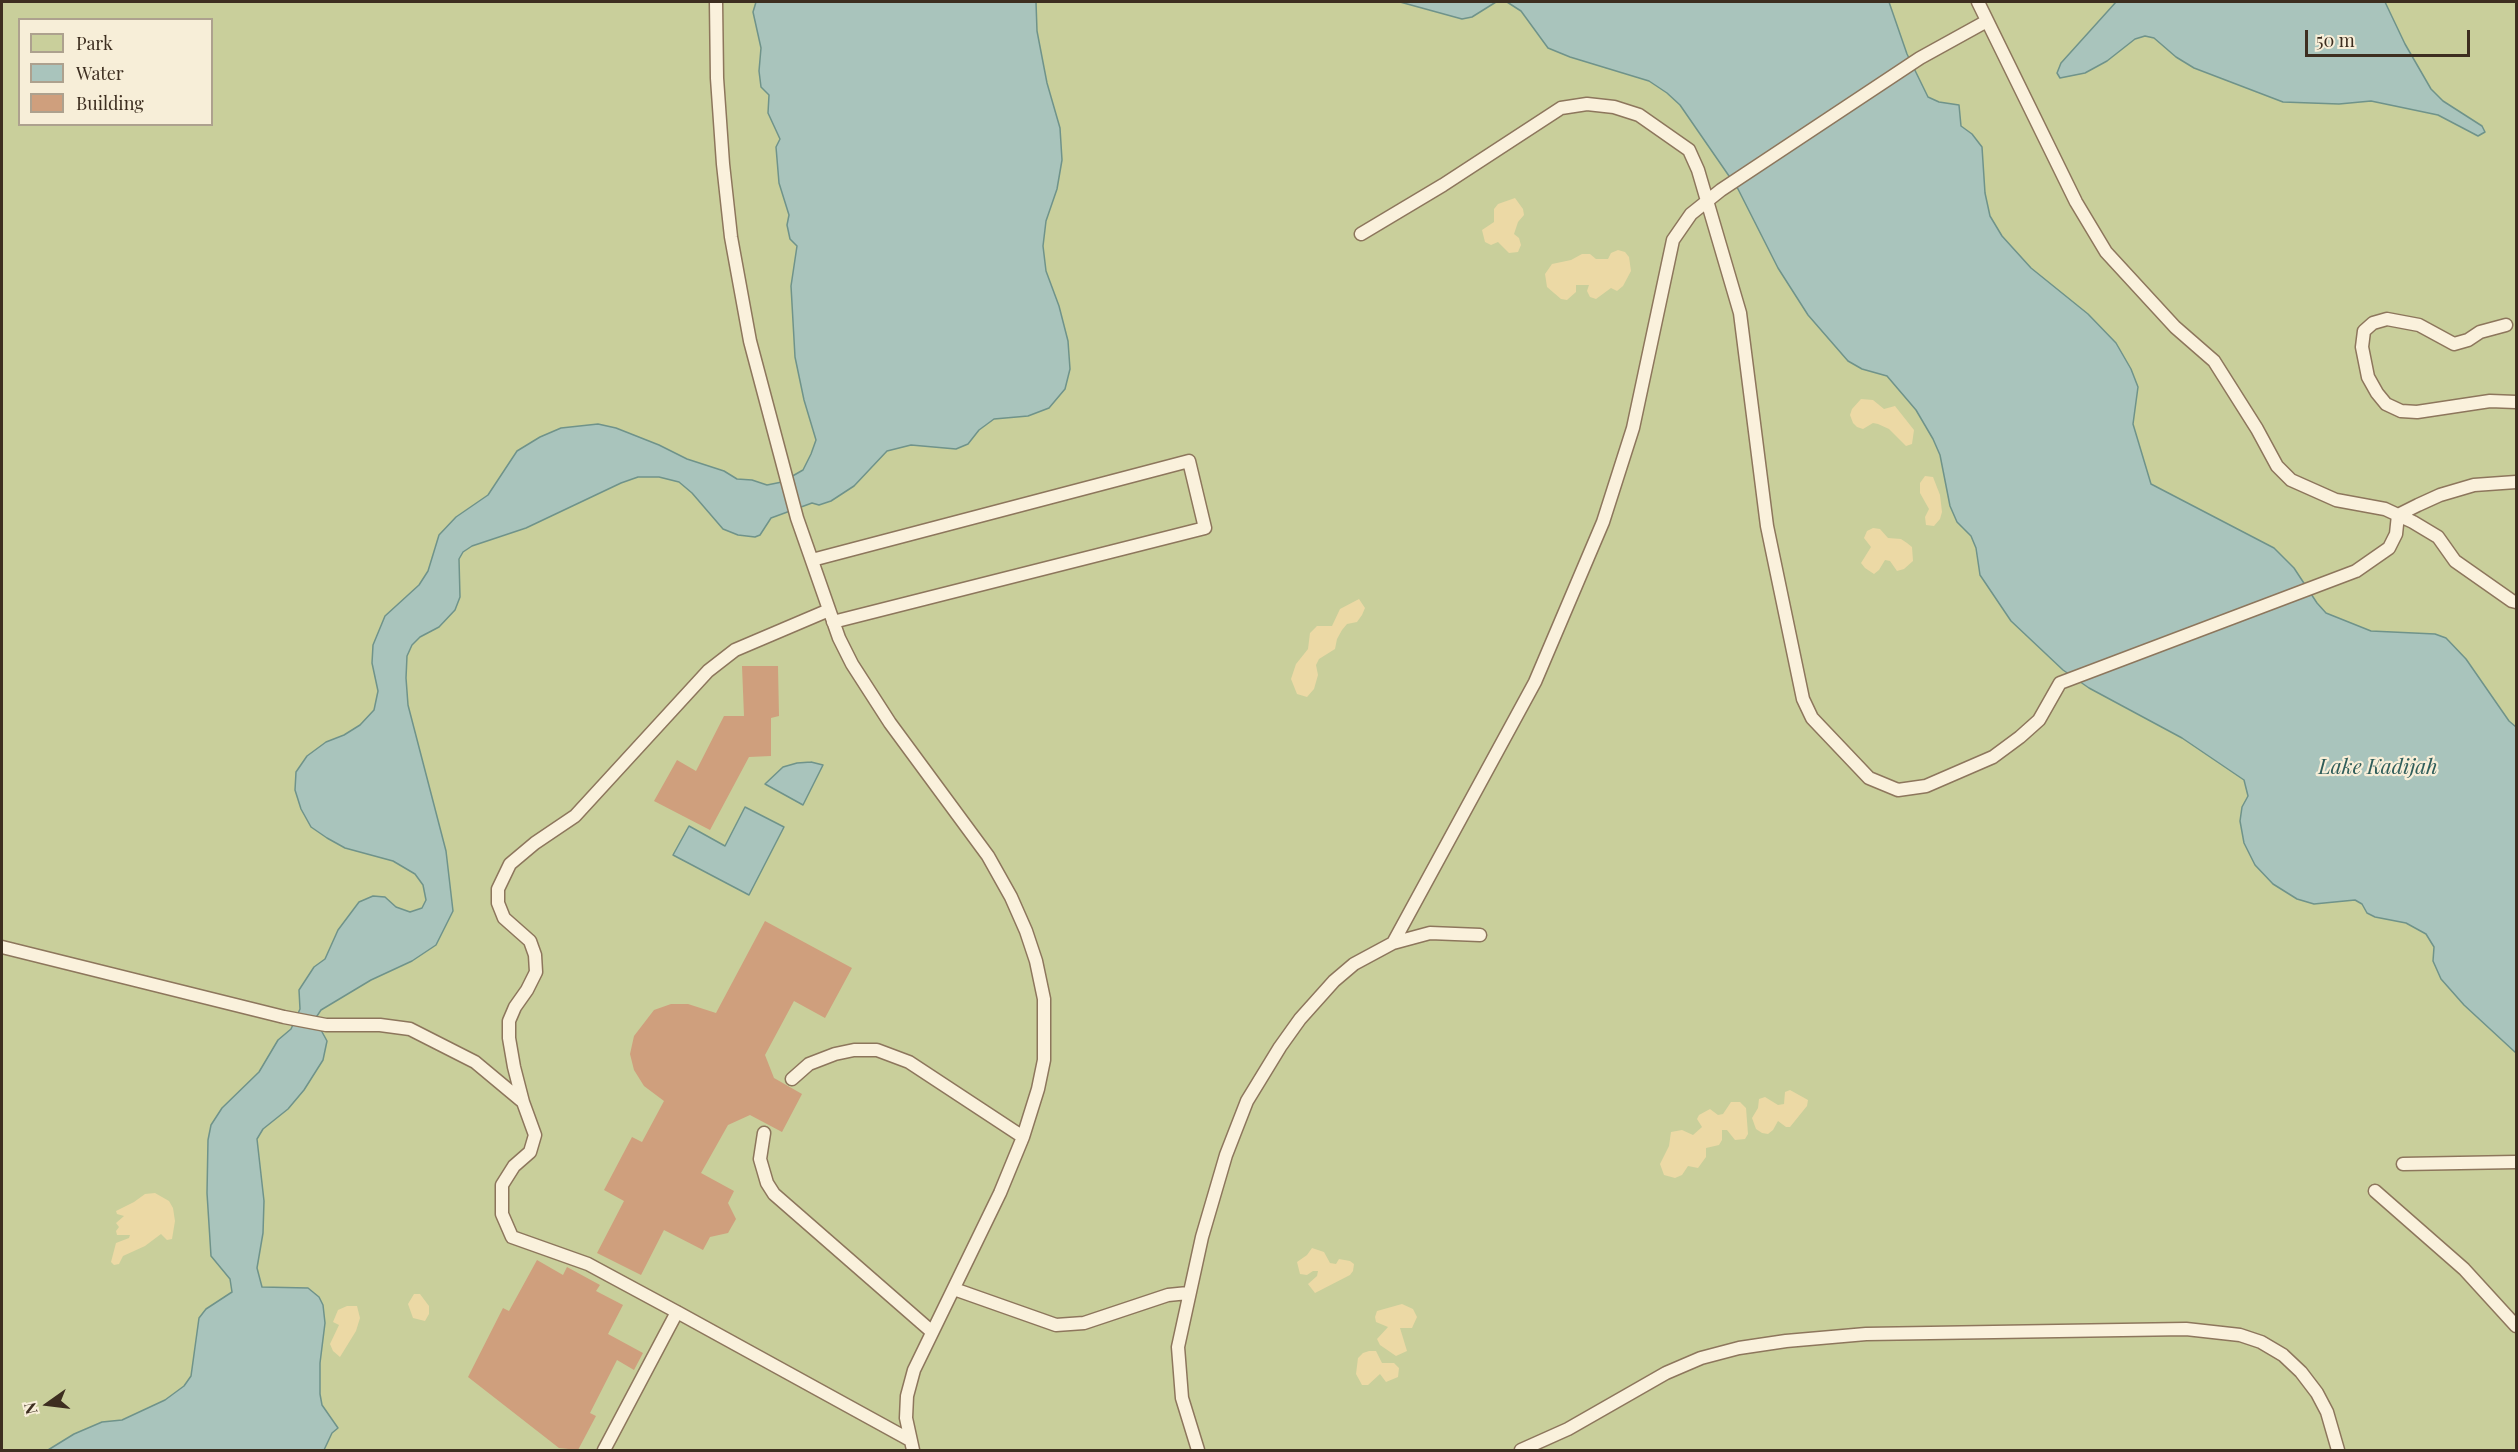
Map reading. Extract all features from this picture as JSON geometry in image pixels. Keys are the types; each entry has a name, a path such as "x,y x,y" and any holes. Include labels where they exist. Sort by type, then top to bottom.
{"lane":[{"path":"716,2 717,78 731,237 750,341 797,518 838,638 867,689 918,764 988,856 1011,897 1026,931 1036,961 1044,999 1046,1030 1044,1060 1038,1089 1023,1137 1000,1193 914,1370 907,1396 906,1418 911,1445"},
{"path":"1978,2 2076,202 2106,252 2175,327 2214,361 2257,429 2277,466 2291,480 2336,500 2385,509 2438,537 2455,561 2512,601 2517,602"},
{"path":"1393,943 1535,682 1603,522 1634,428 1673,240 1691,214 1721,190 1920,58 1987,21"},
{"path":"1361,234 1443,185 1561,108 1587,104 1614,106 1639,115 1689,150 1698,170 1740,313 1767,526 1803,699 1812,718 1869,778 1898,790 1926,786 1993,757 2039,720 2060,683 2356,571 2389,548 2396,534 2398,515"},
{"path":"2506,325 2480,332 2468,340 2454,344 2419,325 2387,319 2373,323 2364,331 2362,347 2367,376 2377,393 2386,404 2402,411 2417,412 2490,401 2517,402"},
{"path":"812,560 1189,462 1205,528 831,616 735,650 708,671 575,816 535,843 510,864 498,889 498,903 504,918 530,941 535,955 536,972 509,1021 509,1038 514,1067 535,1135 530,1152 514,1166 502,1185 502,1214 513,1237 588,1264 911,1445"},
{"path":"2398,515 2440,495 2474,485 2517,482"},
{"path":"1198,1450 1182,1398 1178,1374 1178,1347 1188,1293 1223,1166 1247,1101 1300,1019 1334,981 1354,964 1393,943 1430,933 1480,935"},
{"path":"2,947 284,1017 326,1025 380,1025 410,1029 475,1062 524,1102"},
{"path":"792,1079 809,1064 835,1054 854,1050 877,1050 909,1062 1023,1137"},
{"path":"764,1133 760,1158 765,1176 774,1194 932,1331"},
{"path":"2403,1164 2517,1162"},
{"path":"2375,1191 2464,1269 2517,1326"},
{"path":"954,1289 1056,1325 1084,1323 1168,1295 1188,1293"},
{"path":"604,1450 677,1312"},
{"path":"1521,1450 1568,1429 1666,1373 1701,1358 1739,1348 1786,1341 1866,1334 2186,1329 2240,1335 2261,1342 2283,1355 2301,1372 2317,1393 2327,1412 2337,1450"}],"green space":[{"path":"2,2 2516,2 2516,1450 2,1450"}],"sand":[{"path":"1515,198 1523,209 1524,215 1518,222 1514,234 1519,238 1521,245 1518,252 1509,253 1498,242 1491,245 1485,242 1482,230 1494,222 1494,209 1498,204"},
{"path":"1618,250 1625,252 1629,257 1631,271 1623,286 1617,291 1611,288 1596,299 1590,297 1587,291 1589,285 1576,285 1576,292 1567,300 1561,299 1547,287 1545,274 1552,264 1571,260 1582,254 1590,254 1596,259 1608,259 1611,253"},
{"path":"1861,399 1873,400 1884,409 1895,406 1914,430 1912,444 1906,446 1889,429 1878,424 1873,423 1863,429 1857,427 1850,415"},
{"path":"1925,476 1933,477 1940,495 1942,512 1934,526 1926,525 1925,517 1929,509 1920,493 1920,483"},
{"path":"1873,528 1880,529 1888,538 1901,539 1912,547 1913,561 1904,569 1897,571 1890,561 1885,560 1874,574 1865,568 1861,563 1871,547 1864,538 1867,531"},
{"path":"1359,599 1365,608 1362,615 1357,622 1347,624 1342,630 1335,649 1319,659 1316,665 1318,675 1314,689 1307,697 1297,694 1291,679 1296,664 1308,649 1310,633 1317,626 1332,626 1340,609"},
{"path":"1790,1090 1808,1100 1807,1106 1790,1127 1778,1121 1768,1134 1756,1129 1752,1118 1758,1108 1759,1099 1765,1097 1778,1105 1784,1104 1785,1092"},
{"path":"1731,1102 1740,1102 1746,1108 1748,1134 1745,1139 1735,1140 1727,1130 1722,1130 1722,1140 1719,1145 1706,1148 1706,1157 1698,1168 1688,1166 1682,1175 1675,1178 1664,1175 1660,1164 1669,1146 1671,1132 1682,1130 1693,1135 1702,1127 1697,1119 1699,1115 1710,1109 1718,1115 1723,1114"},
{"path":"155,1193 169,1201 173,1208 175,1221 172,1239 167,1240 161,1234 145,1246 123,1256 119,1264 114,1265 111,1262 116,1243 129,1238 130,1235 117,1235 116,1231 119,1227 116,1223 124,1216 117,1214 116,1211 145,1194"},
{"path":"1312,1248 1324,1252 1330,1263 1336,1264 1339,1259 1350,1261 1354,1264 1353,1271 1350,1275 1315,1293 1308,1284 1317,1276 1318,1271 1307,1275 1300,1274 1297,1262"},
{"path":"414,1294 420,1294 429,1306 429,1314 425,1321 413,1318 408,1304"},
{"path":"1402,1304 1413,1309 1417,1317 1412,1328 1400,1328 1407,1351 1396,1356 1380,1345 1377,1339 1388,1327 1376,1322 1375,1317 1377,1311"},
{"path":"347,1306 357,1306 360,1318 356,1331 340,1357 333,1351 330,1344 339,1325 333,1322 338,1310"},
{"path":"1369,1351 1376,1351 1382,1363 1394,1363 1399,1368 1398,1377 1386,1382 1380,1374 1368,1385 1362,1385 1356,1374 1358,1358"}],"water":[{"path":"756,2 1036,2 1037,31 1047,83 1060,128 1062,160 1057,189 1046,221 1043,246 1046,271 1059,306 1068,341 1070,369 1065,389 1049,408 1028,416 994,419 979,430 968,444 956,449 911,445 887,451 854,486 831,501 819,505 812,503 771,518 760,535 755,537 738,535 723,529 692,493 679,482 659,477 638,477 526,528 472,546 463,552 459,559 460,597 455,610 439,627 420,637 412,645 407,656 406,678 408,705 446,851 453,911 436,945 412,961 371,980 321,1010 315,1019 327,1041 323,1060 304,1090 288,1109 263,1129 257,1139 264,1201 263,1233 257,1268 262,1287 308,1288 319,1297 323,1305 325,1323 320,1363 320,1394 322,1405 338,1428 332,1433 324,1450 48,1450 74,1434 102,1422 122,1420 165,1400 184,1386 191,1376 199,1318 206,1309 232,1292 230,1279 211,1256 207,1193 208,1140 211,1125 222,1108 259,1072 278,1040 291,1029 300,1009 299,990 314,967 325,959 338,930 359,902 373,896 385,897 396,907 410,912 422,908 426,900 423,885 415,874 393,861 345,848 311,827 301,809 295,790 296,772 307,756 326,742 360,725 374,710 378,691 372,663 373,645 385,616 419,585 428,571 439,535 456,517 488,495 517,451 561,428 598,424 616,428 687,459 724,471 737,479 752,480 767,485 782,482 803,470 811,454 816,440 804,400 795,357 791,286 797,246 790,239 787,225 789,215 779,183 776,147 780,139 768,113 769,95 761,87 759,71 761,48 753,12"},
{"path":"1400,2 1496,2 1472,17 1462,19"},
{"name":"Lake Kadijah","path":"1507,2 1889,2 1907,54 1928,97 1939,102 1959,105 1961,126 1972,134 1982,147 1985,193 1990,216 2002,236 2031,268 2088,314 2116,343 2131,369 2138,387 2133,424 2151,484 2274,548 2294,568 2326,613 2371,631 2435,634 2446,638 2466,659 2509,721 2516,727 2516,1053 2464,1005 2441,979 2433,961 2434,947 2426,934 2406,923 2375,917 2367,913 2362,904 2355,900 2314,904 2297,899 2273,884 2255,865 2244,843 2240,821 2242,807 2248,796 2244,780 2182,738 2089,688 2063,670 2011,621 1980,575 1976,548 1971,536 1957,522 1950,506 1940,455 1916,410 1887,376 1862,369 1848,361 1808,315 1778,268 1738,189 1680,105 1649,81 1548,48 1521,11"},
{"path":"2116,2 2385,2 2405,44 2431,89 2443,101 2482,126 2485,132 2478,136 2438,115 2371,101 2339,104 2283,102 2194,68 2176,57 2154,38 2145,36 2135,39 2107,61 2085,73 2060,78 2057,73 2061,63"},
{"path":"811,762 823,765 803,805 765,784 783,767"},
{"path":"745,807 784,827 749,895 673,855 689,826 725,846"}],"building":[{"path":"742,666 778,666 779,716 771,718 771,756 749,757 710,830 654,801 677,760 696,771 724,716 744,716"},
{"path":"765,921 852,968 825,1018 794,1001 765,1055 774,1078 802,1094 782,1132 750,1115 728,1125 701,1173 734,1191 728,1203 736,1219 728,1233 710,1237 703,1250 664,1230 641,1275 597,1253 624,1201 604,1190 632,1137 642,1142 664,1101 644,1086 634,1070 630,1054 634,1036 654,1010 671,1004 688,1004 716,1013"},
{"path":"537,1260 563,1275 567,1267 600,1285 596,1291 623,1305 608,1334 643,1353 634,1370 617,1360 590,1413 596,1416 578,1450 559,1448 468,1377 503,1308 509,1311"}]}
